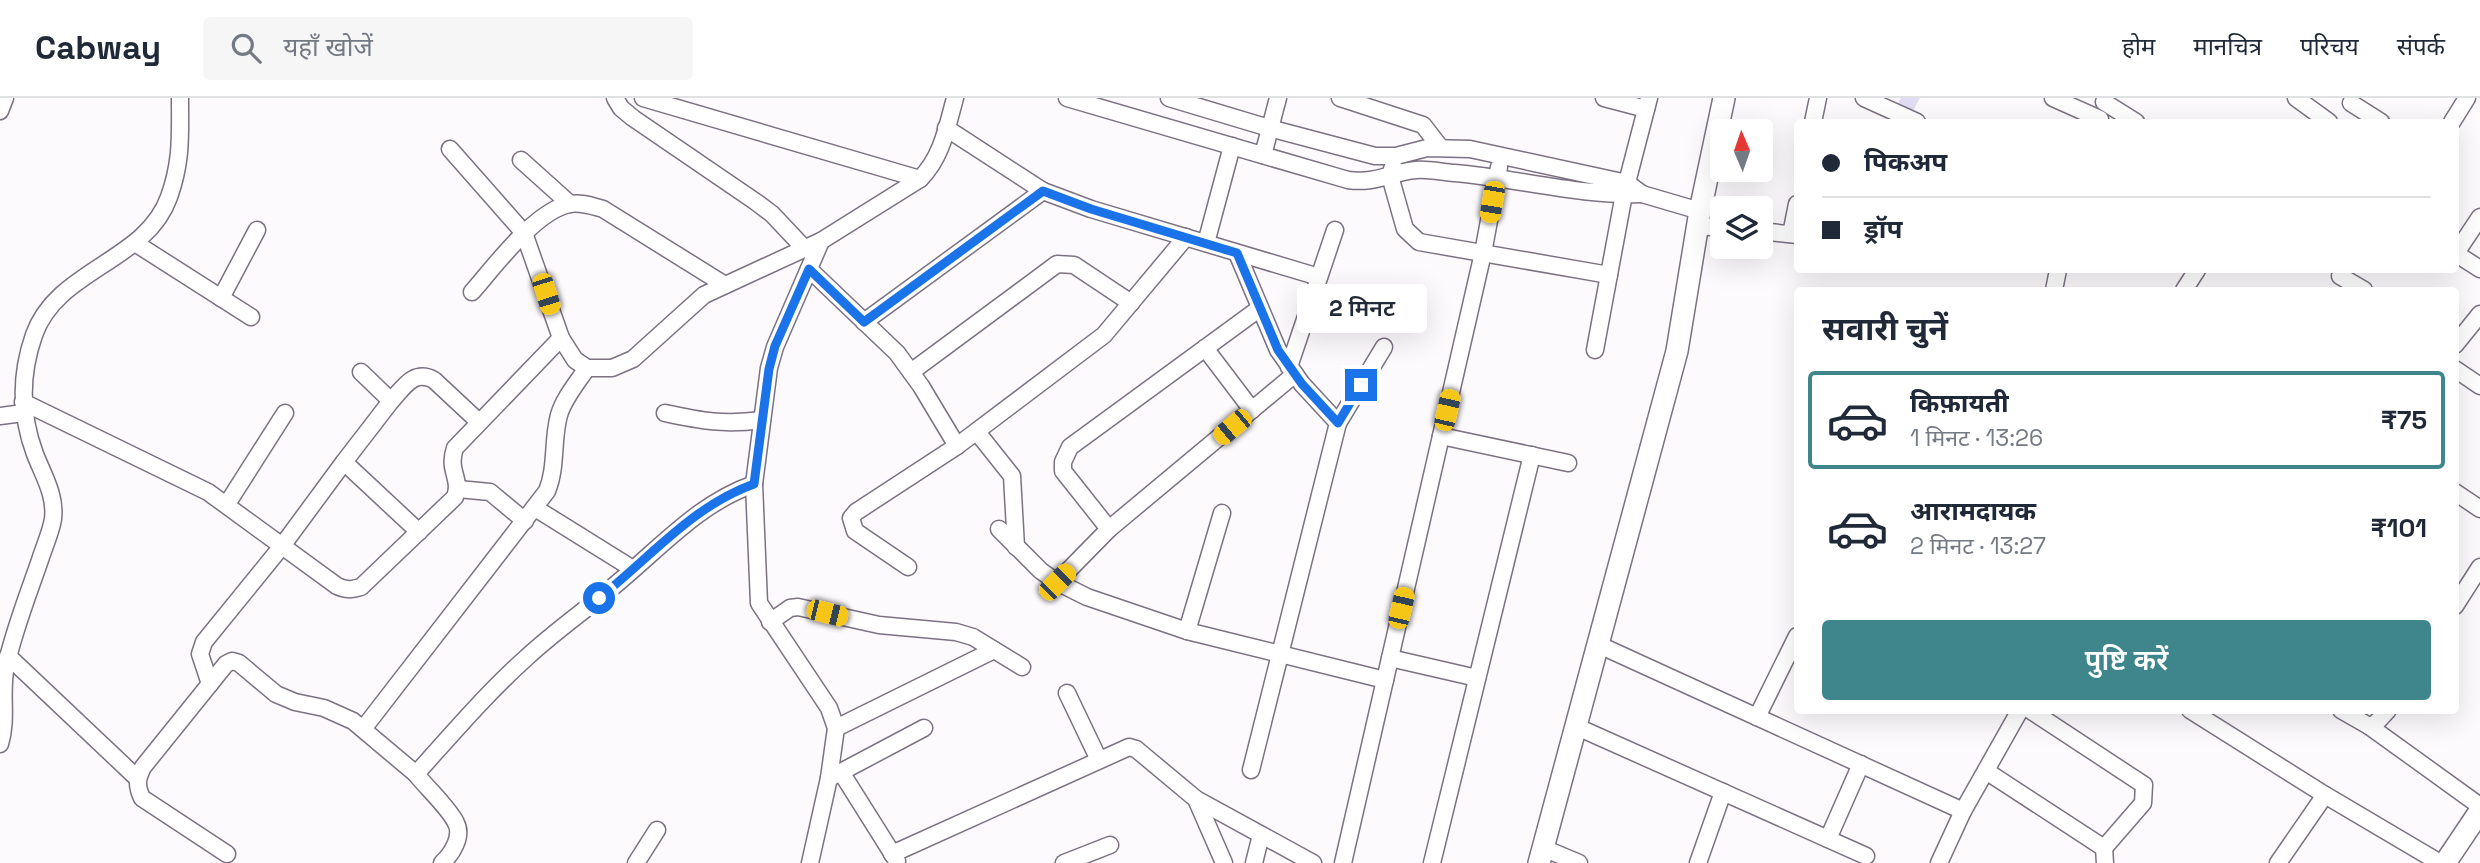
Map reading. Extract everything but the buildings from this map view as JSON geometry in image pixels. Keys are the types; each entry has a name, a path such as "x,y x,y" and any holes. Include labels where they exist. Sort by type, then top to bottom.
{"street":[{"path":"0,111 5,98"},
{"path":"0,744 5,720 3,685 8,656 53,521 50,490 34,452 23,408 29,349 46,311 60,295 135,243 149,229 169,199 182,139 180,98"},
{"path":"615,98 621,108 633,118 772,214 805,249"},
{"path":"643,98 920,179"},
{"path":"450,149 524,233 561,338 575,360 587,368 612,368 633,359 693,303 724,285 821,241 920,179 932,167 955,98"},
{"path":"1067,98 1364,182 1416,170 1626,189"},
{"path":"1169,98 1375,156 1396,156 1440,147 1502,155 1671,203 1710,223"},
{"path":"1263,155 1278,98"},
{"path":"1340,98 1387,105 1423,125 1440,147"},
{"path":"1595,350 1626,189 1647,104 1604,98"},
{"path":"1579,863 1541,855 1677,351 1699,218 1724,98"},
{"path":"1814,119 1818,98"},
{"path":"1864,98 1910,119"},
{"path":"2053,98 2096,119"},
{"path":"2296,98 2325,119"},
{"path":"2454,119 2467,98"},
{"path":"2100,119 2104,100 2132,119"},
{"path":"2341,119 2353,101 2377,119"},
{"path":"946,128 1043,191 1091,209 1319,277"},
{"path":"1206,243 1232,146"},
{"path":"1343,863 1483,253 1502,155"},
{"path":"1396,156 1390,176 1405,229 1419,242 1609,275"},
{"path":"521,160 570,204"},
{"path":"864,322 1043,191"},
{"path":"471,292 524,233 557,209 570,204 587,204 603,209 724,285"},
{"path":"2459,248 2480,217"},
{"path":"220,298 257,230"},
{"path":"1057,582 1109,529 1252,410 1292,370 1335,230"},
{"path":"1773,233 1794,234"},
{"path":"908,567 855,531 851,518 856,512 957,446 1090,348 1104,335 1185,237"},
{"path":"810,863 835,775 836,728 829,708 759,603 754,484 775,346 821,241"},
{"path":"135,243 251,317"},
{"path":"1237,253 1278,350 1338,423"},
{"path":"2459,255 2480,269"},
{"path":"911,372 1057,264 1074,265 1131,303"},
{"path":"809,269 897,353 957,446"},
{"path":"2342,273 2360,287"},
{"path":"1109,529 1063,471 1065,455 1070,447 1260,308"},
{"path":"2459,340 2480,314"},
{"path":"0,416 23,408 193,483 227,504 337,586 352,590 361,587 454,498 458,489 451,467 455,448 561,338"},
{"path":"1251,770 1338,423 1384,347"},
{"path":"1205,348 1252,410"},
{"path":"363,729 530,514 552,479 560,413 587,368"},
{"path":"361,372 391,401"},
{"path":"2459,372 2480,386"},
{"path":"210,684 200,654 204,642 282,546 391,401 412,378 421,375 434,380 479,422"},
{"path":"227,504 285,414"},
{"path":"665,414 709,423 762,420"},
{"path":"976,432 1012,476 1016,547"},
{"path":"1441,436 1568,463"},
{"path":"1432,863 1532,455"},
{"path":"344,461 419,532"},
{"path":"416,774 485,696 524,659 706,506 754,484"},
{"path":"458,489 490,492 633,569"},
{"path":"2459,495 2480,509"},
{"path":"1186,631 1222,513"},
{"path":"999,530 1041,571 1087,597 1186,631 1385,680"},
{"path":"2459,600 2480,567"},
{"path":"770,622 790,608 807,607 879,625 956,632 972,637 1022,667"},
{"path":"1757,717 1794,641"},
{"path":"1597,643 1963,811"},
{"path":"836,728 994,650"},
{"path":"8,656 137,778"},
{"path":"1390,658 1477,678"},
{"path":"227,854 142,797 137,788 137,778 226,664 232,661 239,663 276,694 295,702 339,713 363,729 416,774 457,823 459,834 455,845 442,863"},
{"path":"1067,693 1099,760"},
{"path":"1939,863 1963,811 2016,714"},
{"path":"1986,771 2104,855 2143,803 2144,785 2020,714"},
{"path":"2196,714 2325,795 2443,863 2480,811"},
{"path":"2348,714 2369,726 2480,806"},
{"path":"2369,726 2386,714"},
{"path":"1575,726 1866,856"},
{"path":"835,775 924,728"},
{"path":"835,775 895,858 1129,747 1136,749 1196,799 1313,863"},
{"path":"1828,839 1861,764"},
{"path":"1698,863 1723,792"},
{"path":"2278,863 2325,795"},
{"path":"1196,799 1224,863"},
{"path":"636,863 657,830"},
{"path":"1254,863 1261,835"},
{"path":"1064,863 1110,845"}],"route":[{"path":"599,598 706,506 754,484 769,369 775,346 809,269 864,322 1043,191 1091,209 1237,253 1278,350 1302,384 1338,423 1361,385"}]}
